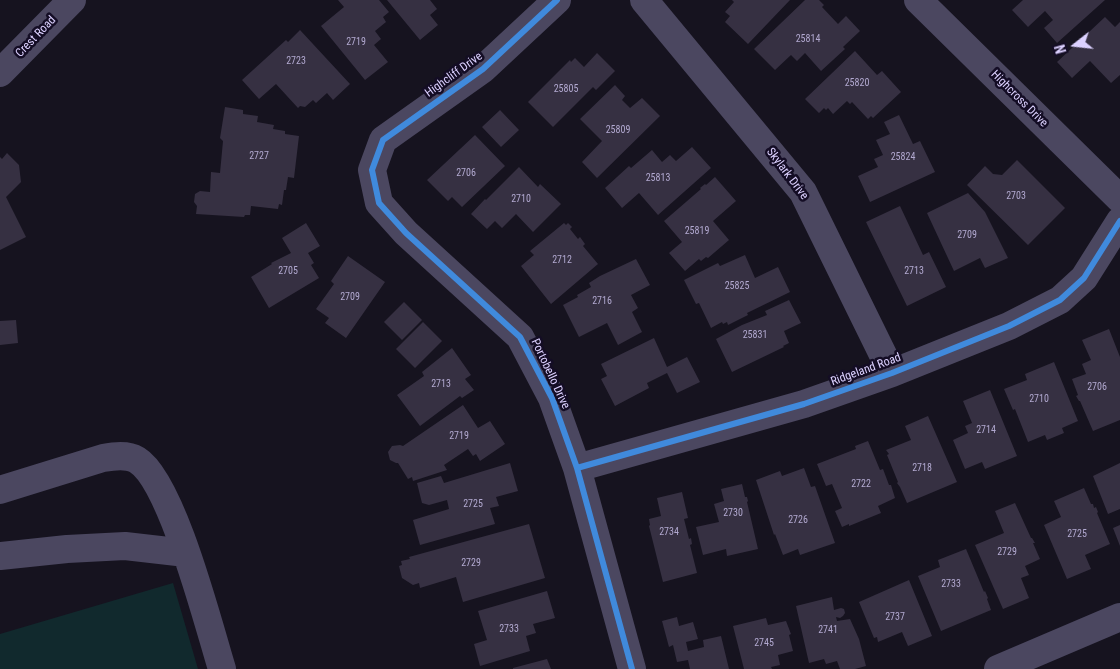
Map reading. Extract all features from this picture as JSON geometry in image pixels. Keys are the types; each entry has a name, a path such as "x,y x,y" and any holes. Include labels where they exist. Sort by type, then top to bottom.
{"street":[{"name":"Crest Road","path":"0,73 72,0"},
{"name":"Highcliff Drive","path":"372,170 383,140 482,69 557,0"},
{"name":"Skylark Drive","path":"644,0 803,192 892,374"},
{"name":"Highcross Drive","path":"918,0 1120,199"},
{"name":"Portobello Drive","path":"372,170 379,204 406,233 520,337 552,398 577,468 632,669"},
{"name":"Ridgeland Road","path":"577,468 804,404 892,374 1009,326 1060,300 1084,278 1120,221"},
{"path":"0,490 104,458 120,456 137,460 151,472 164,495 186,553 222,669"},
{"path":"0,556 68,549 125,546 186,553"},
{"path":"998,669 1120,617"}],"green space":[{"path":"173,583 198,669 0,669 0,634"}],"building":[{"path":"338,0 379,0 389,12 383,17 386,22 375,31 381,39 374,45 388,62 365,80 321,26 344,7"},
{"path":"387,0 430,0 437,9 430,15 438,25 420,40"},
{"path":"732,0 790,0 748,44 725,22 730,16 725,12 734,2"},
{"path":"805,0 819,0 824,5 822,7 838,24 846,16 860,31 843,47 845,49 821,71 805,53 797,61 791,55 775,70 754,49"},
{"path":"1023,0 1105,0 1057,43 1044,28 1053,20 1045,11 1028,27 1012,10"},
{"path":"1105,17 1115,27 1120,22 1120,75 1111,83 1090,61 1072,78 1057,62"},
{"path":"300,30 350,84 333,100 327,93 316,103 313,100 305,107 300,106 298,108 276,84 259,99 242,80 286,40 288,42"},
{"path":"855,51 877,75 882,71 901,92 873,118 871,116 868,119 852,102 850,104 847,101 833,114 828,108 826,110 824,108 819,113 805,99"},
{"path":"597,53 615,71 596,90 593,87 553,127 528,102 570,60 571,62 575,58 584,67"},
{"path":"615,85 625,96 622,100 630,108 642,98 660,116 597,178 582,162 602,141 580,119"},
{"path":"225,107 243,110 243,114 258,116 257,122 274,125 273,129 285,131 285,134 299,136 294,178 288,177 282,205 279,204 278,209 251,206 250,215 245,215 244,217 196,214 195,194 200,191 210,192 211,172 220,173 223,141 220,138"},
{"path":"500,110 519,130 501,147 482,127"},
{"path":"899,115 913,144 920,141 935,172 870,202 858,176 878,167 874,159 883,155 876,140 890,134 884,122"},
{"path":"475,135 505,166 462,207 452,197 448,201 427,180"},
{"path":"692,147 711,168 658,215 639,193 622,208 605,188 629,166 631,168 652,150 662,162 670,155 676,161"},
{"path":"7,153 19,165 21,182 6,197 26,237 0,250 0,157 2,159"},
{"path":"1017,160 1065,208 1028,245 967,185 985,166 993,174 1002,175"},
{"path":"519,167 538,187 540,184 561,204 533,232 516,214 502,228 495,221 487,229 471,214"},
{"path":"715,177 736,201 713,221 729,240 708,258 706,257 701,261 699,259 685,271 669,253 682,242 664,221"},
{"path":"968,193 985,212 1008,258 985,268 980,258 954,271 927,213"},
{"path":"900,206 923,255 929,252 946,287 907,306 866,222"},
{"path":"306,223 320,246 308,253 314,263 311,265 319,278 269,308 251,277 271,263 291,253 282,238"},
{"path":"564,223 566,225 568,223 572,227 570,229 578,239 580,237 585,244 583,246 598,264 551,304 521,266 534,255 530,251"},
{"path":"745,255 755,278 778,267 790,292 747,313 748,315 728,325 727,322 723,324 722,322 711,328 699,303 696,304 684,280 718,263 720,266"},
{"path":"348,256 385,282 346,338 325,323 329,318 316,309 334,284 331,281"},
{"path":"636,259 650,285 631,295 638,308 632,312 642,332 618,345 607,323 579,337 563,305 591,287 589,283 600,276"},
{"path":"789,300 801,323 784,331 789,343 732,372 716,339 742,325 767,315 765,311"},
{"path":"404,302 422,320 402,340 384,322"},
{"path":"16,320 18,343 0,345 0,321"},
{"path":"423,322 442,341 415,368 396,349"},
{"path":"1109,329 1120,357 1120,420 1093,431 1076,396 1078,395 1072,379 1086,374 1082,364 1091,360 1082,340"},
{"path":"654,338 667,367 687,357 700,382 677,393 667,373 647,383 649,388 615,406 601,379 607,376 601,364"},
{"path":"452,348 471,375 465,379 474,390 462,398 460,396 420,426 397,395 424,376 422,372"},
{"path":"1054,362 1078,421 1062,428 1064,433 1047,440 1045,435 1028,442 1015,409 1013,410 1004,389 1027,380 1025,374"},
{"path":"990,390 1017,456 985,469 982,462 965,469 953,440 968,433 965,426 972,423 963,401"},
{"path":"463,405 478,428 490,421 505,444 480,461 476,454 473,456 468,449 444,465 447,470 413,481 412,477 408,479 398,463 390,460 388,452 392,446 403,446"},
{"path":"928,416 957,482 907,503 897,483 887,455 889,454 886,450 911,440 905,426"},
{"path":"868,441 880,470 883,469 889,485 891,485 895,498 878,506 881,513 842,527 835,511 842,508 832,484 826,486 817,464 856,449 855,446"},
{"path":"510,463 518,491 496,497 499,506 490,508 495,524 420,545 413,520 449,509 447,500 429,505 422,503 417,483 441,476 444,483"},
{"path":"1120,463 1120,509 1108,514 1093,476"},
{"path":"804,468 811,487 815,486 835,543 800,555 798,549 783,555 774,535 756,480 780,471 782,476"},
{"path":"742,484 748,501 758,549 727,556 726,549 703,555 696,527 719,522 714,504 724,501 721,489"},
{"path":"1084,488 1091,504 1093,504 1094,508 1096,507 1110,544 1085,555 1091,569 1067,579 1044,525 1061,517 1054,501"},
{"path":"682,492 688,518 684,519 689,539 691,538 692,544 690,545 697,573 663,582 649,526 649,519 661,516 657,498"},
{"path":"1015,503 1035,543 1033,543 1040,559 1025,566 1029,575 1021,578 1029,598 1003,609 975,545 1004,533 995,511"},
{"path":"529,524 545,578 463,602 456,577 420,588 419,583 413,585 402,578 399,566 402,565 401,561 410,559 409,557"},
{"path":"1120,525 1120,546 1113,528"},
{"path":"966,549 988,598 991,610 941,631 918,576 940,567 938,560"},
{"path":"909,580 932,636 908,646 902,632 878,642 877,637 874,638 859,602"},
{"path":"547,591 555,618 533,624 536,633 526,636 530,651 480,666 474,644 487,640 478,611"},
{"path":"832,597 834,610 841,608 844,609 845,613 840,618 836,617 837,621 850,619 859,639 866,666 855,669 840,669 837,661 826,664 824,659 809,663 796,606"},
{"path":"677,617 679,626 693,622 698,639 686,642 688,651 704,647 703,640 721,636 729,669 690,669 688,660 677,662 673,645 669,647 662,621"},
{"path":"766,618 768,625 786,621 791,634 789,635 793,651 778,655 780,665 771,667 772,669 744,669 733,626"},
{"path":"547,659 551,669 513,669 513,668"}],"cycle path":[{"path":"557,0 483,69 383,140 372,170 379,203 406,233 520,337 552,398 577,468 632,669"},
{"path":"577,468 804,404 892,373 1009,326 1060,300 1084,278 1120,221"}]}
